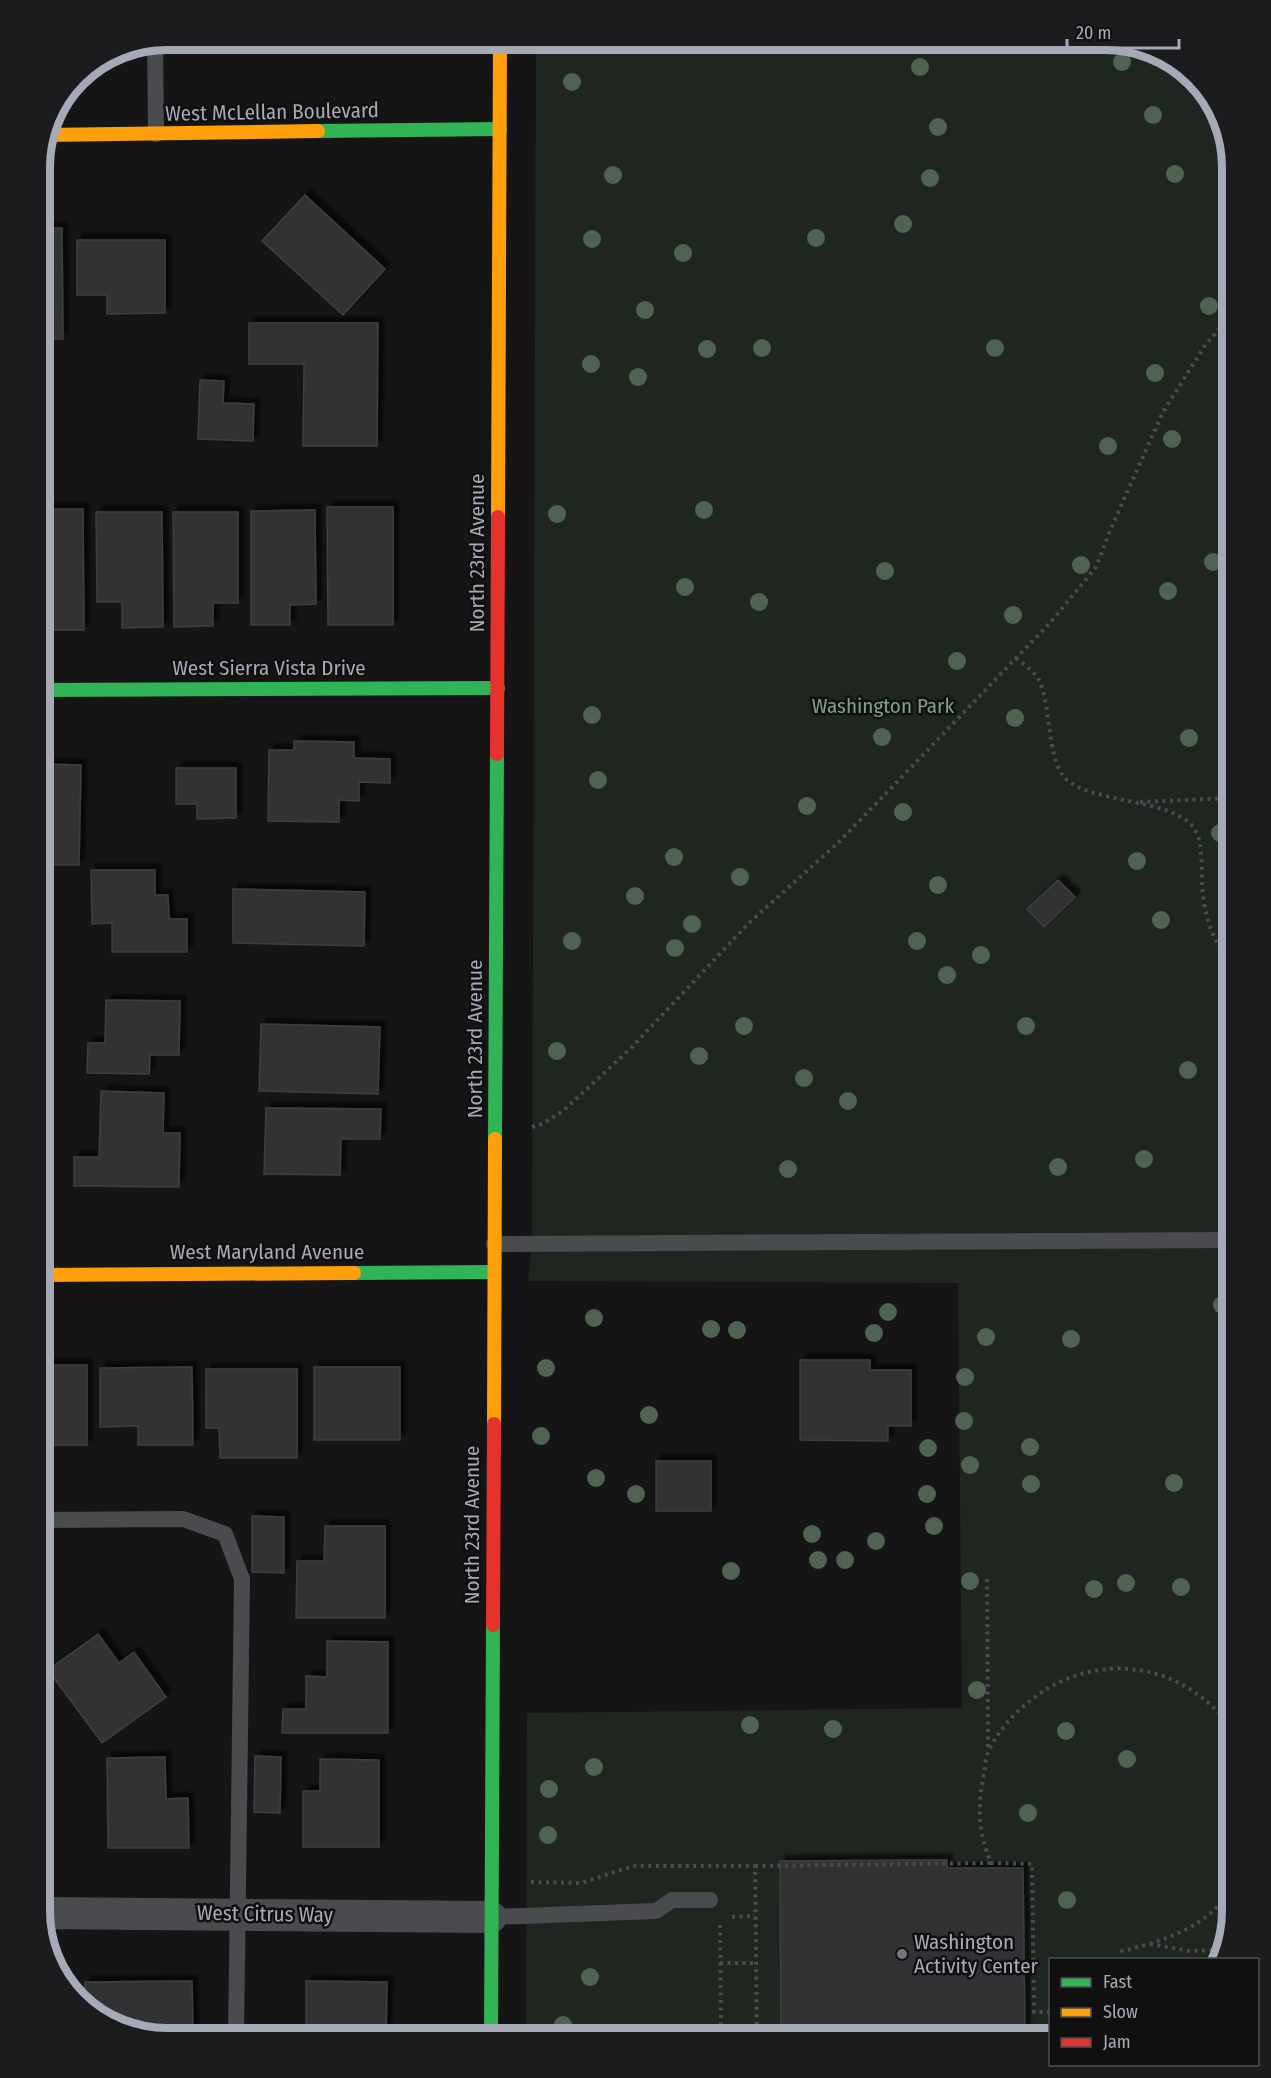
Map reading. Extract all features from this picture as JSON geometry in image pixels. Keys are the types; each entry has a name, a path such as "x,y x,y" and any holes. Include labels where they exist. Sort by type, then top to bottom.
{"street":[{"name":"North 23rd Avenue","path":"491,2028 500,50"},
{"name":"West McLellan Boulevard","path":"53,135 500,129"},
{"name":"West Sierra Vista Drive","path":"50,690 498,688"},
{"name":"West Maryland Avenue","path":"50,1275 494,1272"},
{"name":"West Citrus Way","path":"50,1913 491,1917"}],"lane":[{"path":"155,51 156,134"},
{"path":"494,1244 1222,1240"},
{"path":"50,1520 183,1519 225,1534 242,1579 236,2028"},
{"path":"491,1917 656,1911 672,1900 710,1900"}],"path":[{"path":"531,1127 542,1124 563,1111 630,1049 749,924 839,842 1050,623 1096,567 1163,412 1204,347 1222,326"},
{"path":"1016,658 1039,679 1055,758 1064,776 1079,788 1164,810 1194,827 1200,848 1202,889 1210,930 1222,953"},
{"path":"1135,802 1222,798"},
{"path":"987,1579 988,1756"},
{"path":"991,1863 982,1839 979,1814 980,1791 989,1749 1017,1712 1037,1695 1081,1673 1098,1669 1119,1667 1146,1670 1184,1685 1205,1699 1222,1718"},
{"path":"755,1866 1032,1864 1034,2012 1049,2012"},
{"path":"1122,1958 1122,1951 1178,1933 1198,1922 1222,1902"},
{"path":"732,1917 755,1916 757,2028"},
{"path":"720,1917 721,2028"},
{"path":"1149,1944 1190,1951 1214,1950"},
{"path":"720,1963 756,1963"}],"green space":[{"name":"Washington Park","path":"536,50 1112,50 1142,56 1156,62 1182,79 1202,102 1215,129 1222,167 1222,1911 1219,1934 1211,1958 1049,1958 1049,2028 526,2028 527,1713 962,1708 958,1283 528,1281 532,1245"}],"building":[{"path":"305,195 385,269 343,315 262,241"},
{"path":"50,228 62,228 63,339 50,339"},
{"path":"77,240 165,240 165,313 107,314 107,295 77,295"},
{"path":"249,323 378,323 377,446 303,446 304,364 249,364"},
{"path":"200,380 224,381 223,403 254,404 253,441 198,439"},
{"path":"327,507 393,507 393,625 328,625"},
{"path":"50,509 83,509 84,630 50,630"},
{"path":"315,510 316,604 290,605 290,625 251,625 251,511"},
{"path":"96,512 162,512 163,627 122,628 122,602 97,602"},
{"path":"173,512 238,512 238,603 213,603 213,626 174,627"},
{"path":"294,741 354,742 354,758 390,759 390,783 359,782 359,801 339,800 339,822 268,821 269,750 294,750"},
{"path":"50,764 81,765 79,865 50,865"},
{"path":"176,768 236,768 236,818 197,819 197,804 176,804"},
{"path":"91,870 155,870 155,895 168,895 169,919 187,919 187,952 112,952 112,923 92,924"},
{"path":"1058,880 1075,897 1044,927 1027,909"},
{"path":"233,889 365,892 364,946 233,943"},
{"path":"106,1000 180,1001 179,1055 150,1055 149,1074 87,1073 88,1043 105,1043"},
{"path":"261,1024 380,1027 378,1094 259,1091"},
{"path":"101,1091 164,1093 163,1133 180,1133 179,1187 74,1186 74,1157 99,1157"},
{"path":"266,1108 381,1109 380,1139 341,1139 340,1175 264,1174"},
{"path":"800,1360 870,1360 870,1370 911,1370 911,1426 888,1426 888,1441 800,1440"},
{"path":"50,1365 87,1365 87,1445 50,1445"},
{"path":"192,1367 193,1445 138,1445 138,1426 100,1427 100,1368"},
{"path":"314,1367 400,1367 400,1440 314,1440"},
{"path":"206,1369 297,1369 297,1458 220,1458 219,1428 206,1428"},
{"path":"656,1461 711,1461 711,1511 656,1511"},
{"path":"252,1516 284,1517 284,1573 252,1572"},
{"path":"325,1526 385,1526 385,1618 296,1618 297,1561 324,1561"},
{"path":"98,1634 119,1663 134,1652 166,1697 102,1743 50,1673 50,1669"},
{"path":"327,1641 388,1642 388,1733 282,1733 283,1709 306,1709 306,1676 327,1677"},
{"path":"255,1756 281,1757 280,1813 254,1812"},
{"path":"165,1757 166,1799 188,1798 189,1848 108,1848 107,1758"},
{"path":"320,1759 379,1760 379,1847 303,1847 303,1791 320,1791"},
{"name":"Washington Activity Center","path":"947,1860 947,1868 1023,1868 1025,2028 781,2028 780,1861"},
{"path":"192,1981 193,2028 159,2028 129,2022 102,2009 89,1999 85,1995 85,1982"},
{"path":"306,1981 387,1982 386,2028 306,2028"}],"traffic: fast":[{"path":"318,131 500,129"},
{"path":"50,690 498,688"},
{"path":"495,1139 497,754"},
{"path":"354,1273 494,1272"},
{"path":"491,2028 493,1625"}],"traffic: slow":[{"path":"498,517 500,50"},
{"path":"53,135 318,131"},
{"path":"494,1424 495,1139"},
{"path":"50,1275 354,1273"}],"traffic: jam":[{"path":"497,754 498,517"},
{"path":"493,1625 494,1424"}],"place":[{"name":"Washington Activity Center","path":"902,1954"}]}
